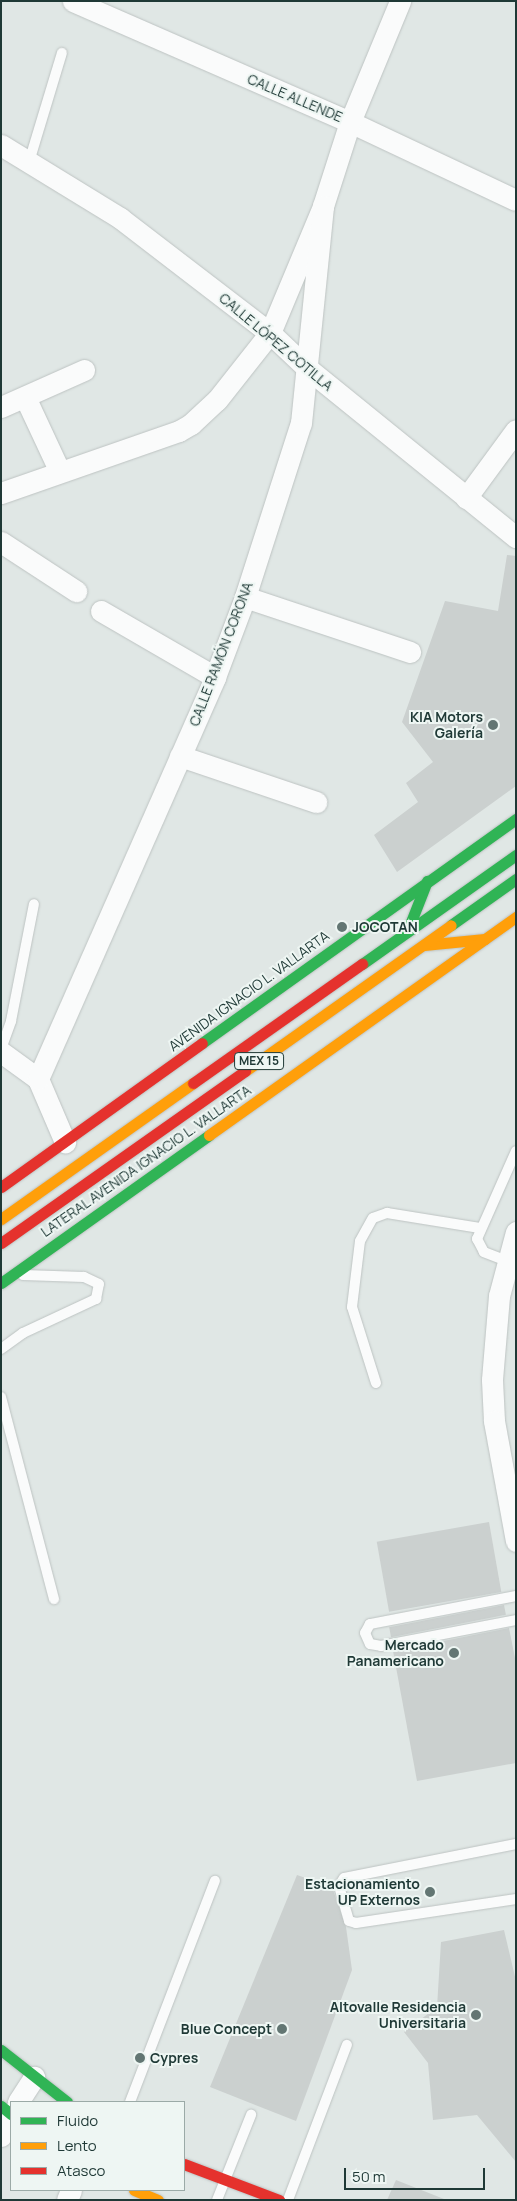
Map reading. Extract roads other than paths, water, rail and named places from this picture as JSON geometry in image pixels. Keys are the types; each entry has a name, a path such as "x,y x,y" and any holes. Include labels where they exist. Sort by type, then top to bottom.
{"main road":[{"name":"AVENIDA IGNACIO L. VALLARTA","path":"1,1187 516,819"},
{"name":"MEX 15","path":"1,1218 516,855"},
{"name":"MEX 15","path":"1,1243 516,879"},
{"path":"407,932 427,881"},
{"path":"422,945 484,939 516,917"},
{"name":"LATERAL AVENIDA IGNACIO L. VALLARTA","path":"1,1283 484,939"},
{"path":"1,2050 66,2101"},
{"path":"185,2164 279,2200"},
{"path":"136,2191 158,2200"}],"street":[{"name":"CALLE ALLENDE","path":"73,1 350,122 516,200"},
{"path":"1,493 59,470 191,424 217,400 270,333 323,206 350,122 400,1"},
{"name":"CALLE LÓPEZ COTILLA","path":"1,145 120,218 270,333 306,368 516,538"},
{"name":"CALLE RAMÓN CORONA","path":"38,1080 215,678 245,597 301,423 323,206"},
{"path":"1,407 84,370"},
{"path":"24,397 59,470"},
{"path":"466,498 516,430"},
{"path":"1,542 76,591"},
{"path":"245,597 410,652"},
{"path":"101,611 215,678"},
{"path":"180,756 316,802"},
{"path":"1,1051 38,1080 65,1142"},
{"path":"516,1232 507,1260 499,1296 492,1380 494,1421 516,1541"},
{"path":"17,2101 34,2077"},
{"path":"1,2136 10,2110"}],"lane":[{"path":"30,162 62,53"},
{"path":"1,1051 12,1021 34,904"},
{"path":"507,1260 484,1252 477,1239 480,1228 516,1151"},
{"path":"376,1383 352,1307 360,1241 373,1218 387,1213 480,1228"},
{"path":"1,1349 23,1333 96,1298 99,1284 84,1277 12,1275"},
{"path":"1,1397 54,1599"},
{"path":"516,1596 370,1624 365,1633 370,1644 381,1646 516,1620"},
{"path":"516,1844 344,1878 339,1886 349,1921 356,1923 516,1899"},
{"path":"130,2101 215,1881"},
{"path":"288,2200 347,2045"},
{"path":"217,2200 251,2115"}],"place":[{"name":"KIA Motors Galería","path":"493,725"},
{"name":"JOCOTAN","path":"342,927"},
{"name":"Mercado Panamericano","path":"454,1653"},
{"name":"Estacionamiento UP Externos","path":"430,1892"},
{"name":"Altovalle Residencia Universitaria","path":"476,2015"},
{"name":"Blue Concept","path":"282,2029"},
{"name":"Cypres","path":"140,2058"}]}
